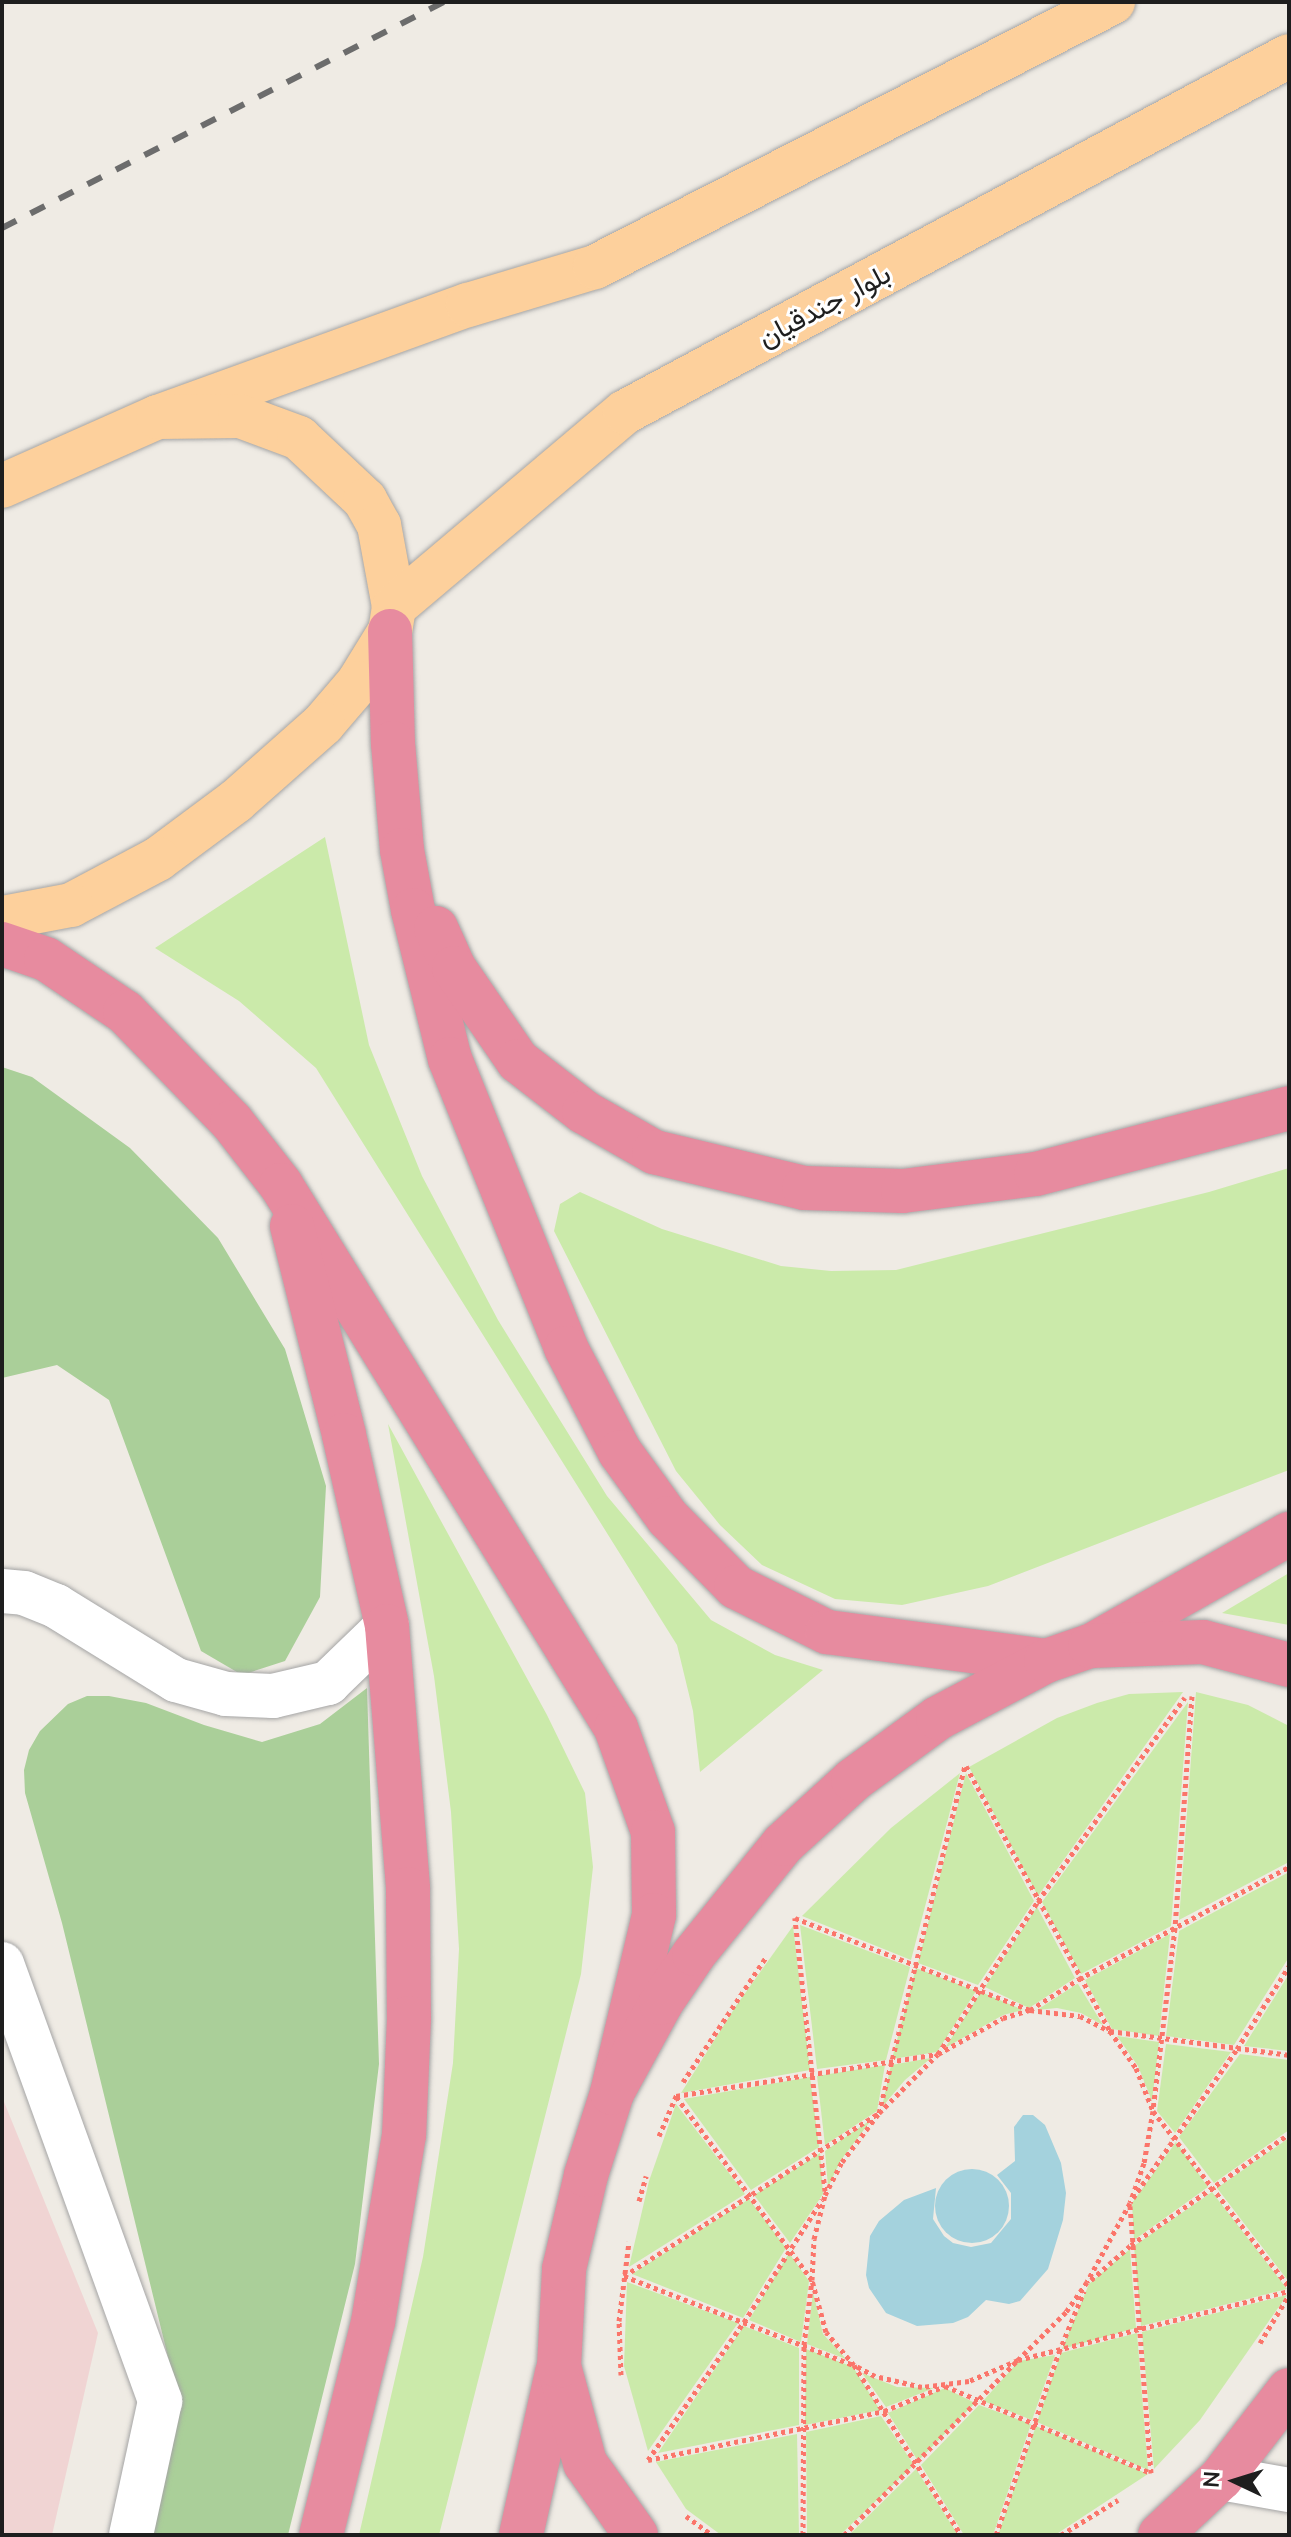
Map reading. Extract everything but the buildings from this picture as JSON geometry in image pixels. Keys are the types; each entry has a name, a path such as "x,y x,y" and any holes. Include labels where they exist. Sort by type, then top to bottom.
{"highway":[{"path":"392,619 393,743 402,850 413,910 450,1059 566,1348 620,1452 668,1518 736,1587 827,1632 1046,1661"},
{"path":"402,850 454,968 518,1061 584,1112 654,1152 804,1188 903,1191 1036,1174 1289,1108"},
{"path":"2,944 46,959 125,1012 232,1122 281,1185 616,1728 653,1832 654,1915 612,2093 586,2175 564,2269 559,2366 521,2535"},
{"path":"281,1185 344,1435 387,1626 408,1889 409,2018 404,2135 373,2322 321,2535"},
{"path":"612,2093 661,2003 694,1954 783,1844 853,1780 938,1718 1046,1661 1090,1646 1289,1534"},
{"path":"1090,1646 1203,1642 1289,1665"},
{"path":"559,2366 585,2463 636,2535"},
{"path":"1160,2535 1221,2478 1289,2390"}],"main road":[{"path":"2,486 158,417 468,305 595,267 1113,2"},
{"name":"بلوار جندقیان","path":"2,918 71,905 158,859 236,801 323,724 358,683 392,619 625,412 1289,56"},
{"path":"158,417 240,416 299,438 365,500 379,525 392,619"}],"street":[{"path":"2,1591 24,1593 56,1606 176,1680 226,1694 273,1696 328,1683 387,1626"},
{"path":"2,1964 160,2401 131,2535"},
{"path":"1221,2478 1289,2490"}],"path":[{"path":"648,2460 744,2322 825,2195 842,2162 879,2113 938,2054 1038,1901 1193,1687 1175,1928 1163,2039 1144,2163 1130,2203 1151,2473"},
{"path":"954,1773 977,1758"},
{"path":"966,1765 1079,1979 1136,2068 1153,2111 1289,2291"},
{"path":"624,2276 879,2113 889,2062 966,1765"},
{"path":"676,2096 938,2054 1003,2018 1030,2010 1079,1979 1289,1867"},
{"path":"787,1928 804,1908"},
{"path":"795,1918 1030,2010 1080,2016 1110,2031 1289,2055"},
{"path":"795,1918 825,2195 814,2239 804,2345 803,2535"},
{"path":"655,2149 676,2096 730,2007 771,1949"},
{"path":"844,2535 918,2465 1066,2312 1087,2282 1130,2203 1237,2049 1289,1966"},
{"path":"676,2096 812,2280 826,2332 854,2365 961,2535"},
{"path":"996,2535 1059,2352 1087,2282 1131,2245 1289,2134"},
{"path":"635,2215 650,2164"},
{"path":"622,2381 619,2321 630,2239"},
{"path":"624,2276 898,2384 945,2386 1151,2473"},
{"path":"648,2460 884,2411 1018,2360 1289,2291"},
{"path":"1259,2345 1289,2291"},
{"path":"644,2452 657,2473"},
{"path":"1141,2481 1157,2468"},
{"path":"1061,2535 1122,2498"},
{"path":"681,2512 712,2535"}],"shaded area":[{"path":"2,2097 98,2333 52,2535 2,2535"}],"green space":[{"path":"325,837 369,1045 422,1176 498,1320 607,1496 711,1620 775,1655 823,1670 700,1772 693,1711 677,1645 316,1068 239,1001 155,948"},
{"path":"2,1067 32,1077 130,1148 218,1238 285,1349 326,1486 320,1597 285,1661 242,1675 201,1651 109,1400 57,1365 2,1378"},
{"path":"1289,1168 1289,1470 988,1586 902,1605 835,1599 762,1565 720,1525 676,1471 554,1231 560,1204 580,1192 662,1229 781,1266 831,1271 896,1270 1209,1192"},
{"path":"388,1424 547,1715 585,1793 593,1867 581,1974 439,2535 359,2535 423,2257 453,2063 459,1949 451,1812 434,1676"},
{"path":"1289,1573 1289,1625 1222,1613"},
{"path":"367,1688 379,2064 355,2264 288,2535 148,2535 178,2398 62,1923 25,1793 24,1770 29,1750 40,1731 68,1704 87,1696 109,1696 146,1703 262,1742 320,1724"},
{"path":"1183,1692 1038,1896 969,1767 1057,1718 1097,1703 1129,1694"},
{"path":"1196,1692 1248,1705 1289,1726 1289,1862 1179,1920"},
{"path":"1188,1702 1171,1926 1081,1974 1042,1902"},
{"path":"960,1773 911,1960 802,1916 891,1828"},
{"path":"966,1773 1034,1901 978,1985 918,1963"},
{"path":"1289,1872 1289,1957 1234,2045 1166,2036 1179,1931"},
{"path":"1037,1907 1075,1978 1029,2008 985,1987"},
{"path":"800,1925 910,1967 886,2060 817,2069"},
{"path":"793,1926 810,2070 681,2093 736,2006"},
{"path":"1170,1934 1159,2036 1112,2029 1085,1980"},
{"path":"916,1968 976,1991 937,2052 892,2059"},
{"path":"1289,1974 1289,2051 1244,2046"},
{"path":"1078,1984 1103,2025 1081,2013 1057,2008 1037,2010"},
{"path":"981,1992 1023,2010 1003,2015 945,2048"},
{"path":"1117,2036 1159,2042 1152,2101 1138,2066"},
{"path":"1166,2044 1231,2052 1175,2133 1157,2111"},
{"path":"1240,2054 1289,2060 1289,2130 1214,2183 1179,2137"},
{"path":"931,2058 905,2080 882,2107 891,2065"},
{"path":"885,2065 877,2111 825,2145 817,2076"},
{"path":"810,2077 819,2147 751,2190 684,2099"},
{"path":"676,2104 745,2194 629,2267 649,2181"},
{"path":"872,2119 841,2160 828,2187 825,2151"},
{"path":"1289,2138 1289,2282 1217,2188"},
{"path":"1176,2142 1208,2187 1134,2240 1132,2203"},
{"path":"820,2153 823,2194 790,2243 754,2195"},
{"path":"1212,2192 1287,2289 1141,2326 1134,2246"},
{"path":"749,2199 786,2248 743,2318 632,2274"},
{"path":"1130,2249 1136,2328 1062,2349 1089,2284"},
{"path":"789,2253 809,2281 801,2342 749,2320"},
{"path":"627,2282 738,2323 648,2451 624,2366"},
{"path":"813,2292 823,2334 846,2359 807,2344"},
{"path":"1287,2295 1200,2420 1154,2469 1142,2332"},
{"path":"744,2326 799,2348 799,2425 658,2453"},
{"path":"1137,2333 1148,2470 1037,2422 1061,2353"},
{"path":"806,2349 853,2367 880,2410 805,2425"},
{"path":"1055,2355 1032,2420 983,2401 1019,2361"},
{"path":"862,2373 897,2387 934,2388 886,2407"},
{"path":"945,2388 975,2403 918,2461 888,2413"},
{"path":"979,2405 1031,2424 993,2535 964,2535 921,2465"},
{"path":"881,2416 914,2465 840,2535 807,2535 806,2432"},
{"path":"1036,2426 1148,2474 1055,2535 998,2535"},
{"path":"797,2434 799,2535 721,2535 686,2509 656,2462"},
{"path":"916,2469 958,2535 849,2535"}],"water":[{"path":"1023,2115 1033,2115 1045,2125 1061,2163 1066,2193 1063,2220 1048,2269 1020,2301 1009,2304 986,2300 968,2317 953,2323 917,2326 886,2313 869,2288 866,2275 870,2236 879,2221 904,2200 936,2188 933,2219 944,2236 953,2243 971,2247 991,2243 1011,2219 1011,2193 997,2175 1015,2161 1014,2127"},
{"path":"965,2169 979,2169 993,2175 1003,2185 1009,2206 1007,2220 993,2237 979,2243 965,2243 951,2237 941,2227 935,2213 935,2199 941,2185 951,2175"}],"railway":[{"path":"2,228 444,2"}]}
